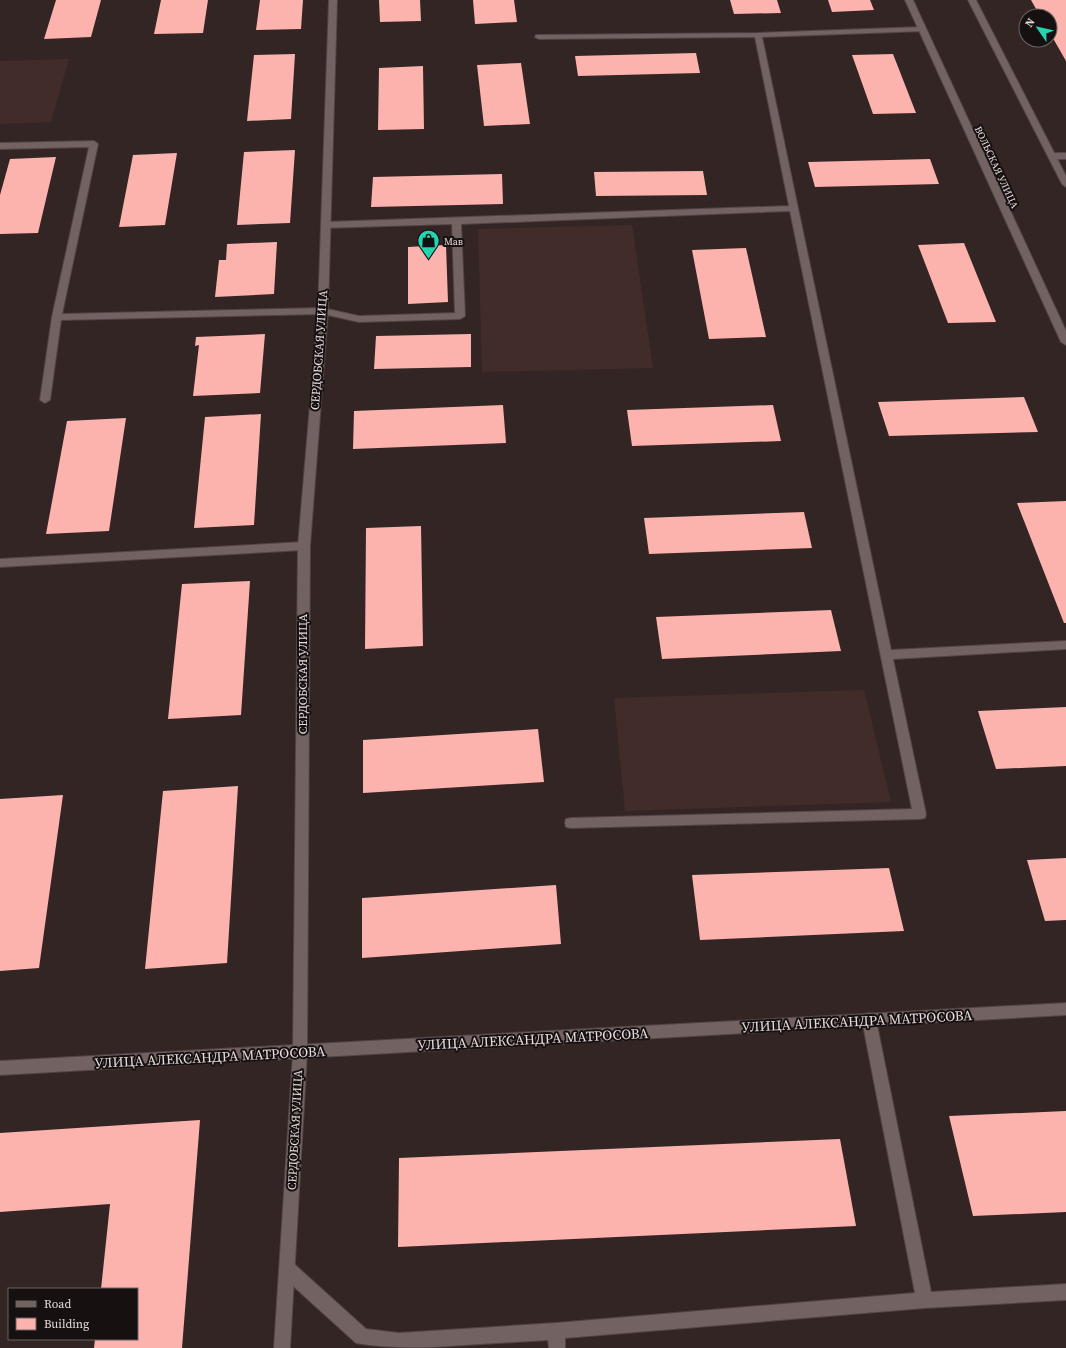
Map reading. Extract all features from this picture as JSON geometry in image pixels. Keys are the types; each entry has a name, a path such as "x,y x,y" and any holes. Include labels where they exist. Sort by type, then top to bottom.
{"street":[{"name":"СЕРДОБСКАЯ УЛИЦА","path":"282,1348 300,1053 304,546 323,311 333,0"},
{"name":"ВОЛЬСКАЯ УЛИЦА","path":"909,0 1066,342"},
{"path":"972,0 1066,184"},
{"path":"538,37 758,35 922,29"},
{"path":"571,823 920,814 758,35"},
{"path":"0,146 94,144 57,317 45,400"},
{"path":"1052,156 1066,156"},
{"path":"325,225 794,208"},
{"path":"57,317 323,311 358,319 460,316 456,221"},
{"path":"0,563 304,546"},
{"path":"886,655 1066,645"},
{"name":"УЛИЦА АЛЕКСАНДРА МАТРОСОВА","path":"0,1068 300,1053 1066,1009"},
{"path":"869,1020 925,1300"},
{"path":"287,1269 362,1337 399,1341 556,1331 925,1300 1066,1292"},
{"path":"556,1331 557,1348"}],"shaded area":[{"path":"69,59 51,122 0,124 0,61"},
{"path":"632,225 653,368 482,372 478,229"},
{"path":"864,690 891,802 625,811 614,698"}],"building":[{"path":"56,0 101,0 91,37 44,39"},
{"path":"161,0 208,0 203,33 154,34"},
{"path":"260,0 303,0 301,29 256,30"},
{"path":"379,0 420,0 421,21 380,22"},
{"path":"473,0 514,0 517,22 475,24"},
{"path":"730,0 777,0 781,13 734,14"},
{"path":"828,0 870,0 874,10 832,12"},
{"path":"1031,0 1066,0 1066,61 1058,47 1058,8 1036,8"},
{"path":"696,53 700,73 578,76 575,56"},
{"path":"295,54 291,119 247,121 254,55"},
{"path":"893,54 916,113 873,114 852,55"},
{"path":"521,63 530,124 484,126 477,65"},
{"path":"423,66 424,129 378,130 379,68"},
{"path":"295,150 290,223 237,225 244,152"},
{"path":"177,153 165,225 119,227 133,155"},
{"path":"56,157 38,233 0,234 0,195 10,159"},
{"path":"930,159 939,184 815,187 808,162"},
{"path":"703,171 707,195 596,196 594,172"},
{"path":"502,174 503,204 371,207 373,177"},
{"path":"277,242 274,294 215,297 219,260 226,260 227,244"},
{"path":"964,243 996,322 948,323 918,245"},
{"path":"446,245 448,302 408,304 408,247"},
{"path":"746,248 766,337 709,339 692,250"},
{"path":"265,334 260,393 193,396 199,345 195,346 196,337"},
{"path":"471,334 471,367 374,369 376,336"},
{"path":"1024,397 1038,432 889,436 878,402"},
{"path":"503,405 506,443 353,449 354,411"},
{"path":"773,405 781,441 632,446 627,410"},
{"path":"261,414 254,525 194,528 205,417"},
{"path":"126,418 109,531 46,534 67,421"},
{"path":"1066,501 1066,623 1064,623 1017,503"},
{"path":"804,512 812,548 649,554 644,518"},
{"path":"421,526 423,646 365,649 366,528"},
{"path":"250,581 241,715 168,719 182,584"},
{"path":"831,610 841,651 662,659 656,617"},
{"path":"1066,707 1066,766 996,769 978,711"},
{"path":"538,729 544,782 363,793 363,740"},
{"path":"238,786 227,963 145,969 163,791"},
{"path":"63,795 39,968 0,971 0,799"},
{"path":"1066,858 1066,920 1045,921 1027,860"},
{"path":"889,868 904,931 700,940 692,875"},
{"path":"556,885 561,944 362,958 362,898"},
{"path":"1066,1111 1066,1212 973,1216 949,1116"},
{"path":"200,1120 182,1348 94,1348 95,1340 138,1340 138,1288 101,1288 110,1204 0,1212 0,1133"},
{"path":"840,1139 856,1226 398,1247 399,1158"}],"place":[{"name":"Мав","path":"428,260"}]}
